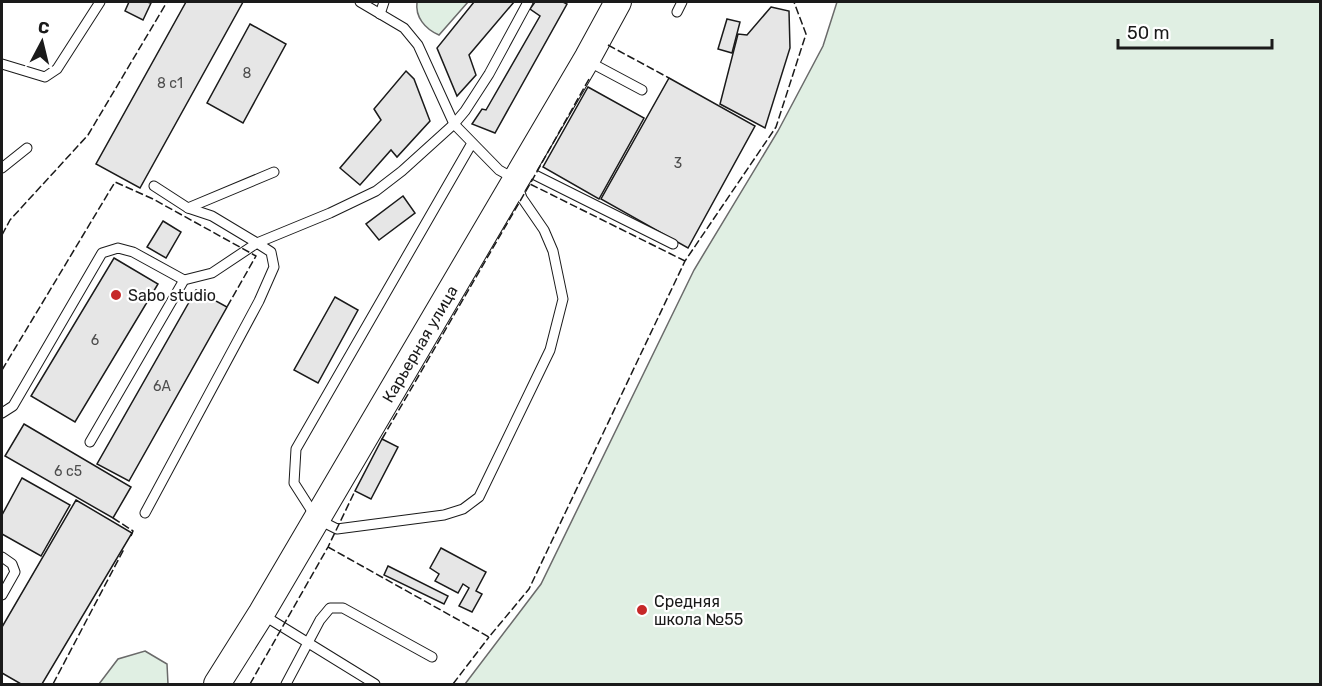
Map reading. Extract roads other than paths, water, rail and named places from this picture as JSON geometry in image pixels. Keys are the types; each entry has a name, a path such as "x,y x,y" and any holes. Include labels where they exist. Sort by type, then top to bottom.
{"street":[{"name":"Карьерная улица","path":"217,684 317,519 618,2"}],"lane":[{"path":"2,64 45,77 57,69 100,2"},
{"path":"360,2 404,28 418,45 454,124 499,170 518,173 673,244"},
{"path":"380,14 384,2"},
{"path":"2,413 13,406 102,253 118,248 133,252 184,279 212,273 257,243 376,191 454,124 489,74 528,2"},
{"path":"677,12 682,2"},
{"path":"588,57 597,66 642,90"},
{"path":"472,143 296,449 294,483 317,519 337,529 444,515 463,509 479,497 550,350 563,299 553,251 544,230 522,198 518,173"},
{"path":"2,168 27,148"},
{"path":"188,208 274,172"},
{"path":"145,513 259,301 274,267 271,252 212,216 188,208 154,186"},
{"path":"90,442 184,279"},
{"path":"2,557 12,564 15,572 2,595"},
{"path":"286,684 320,620 330,608 344,608 432,657"},
{"path":"261,614 375,684"}],"place":[{"name":"Sabo studio","path":"116,295"},
{"name":"Средняя школа №55","path":"642,610"}]}
